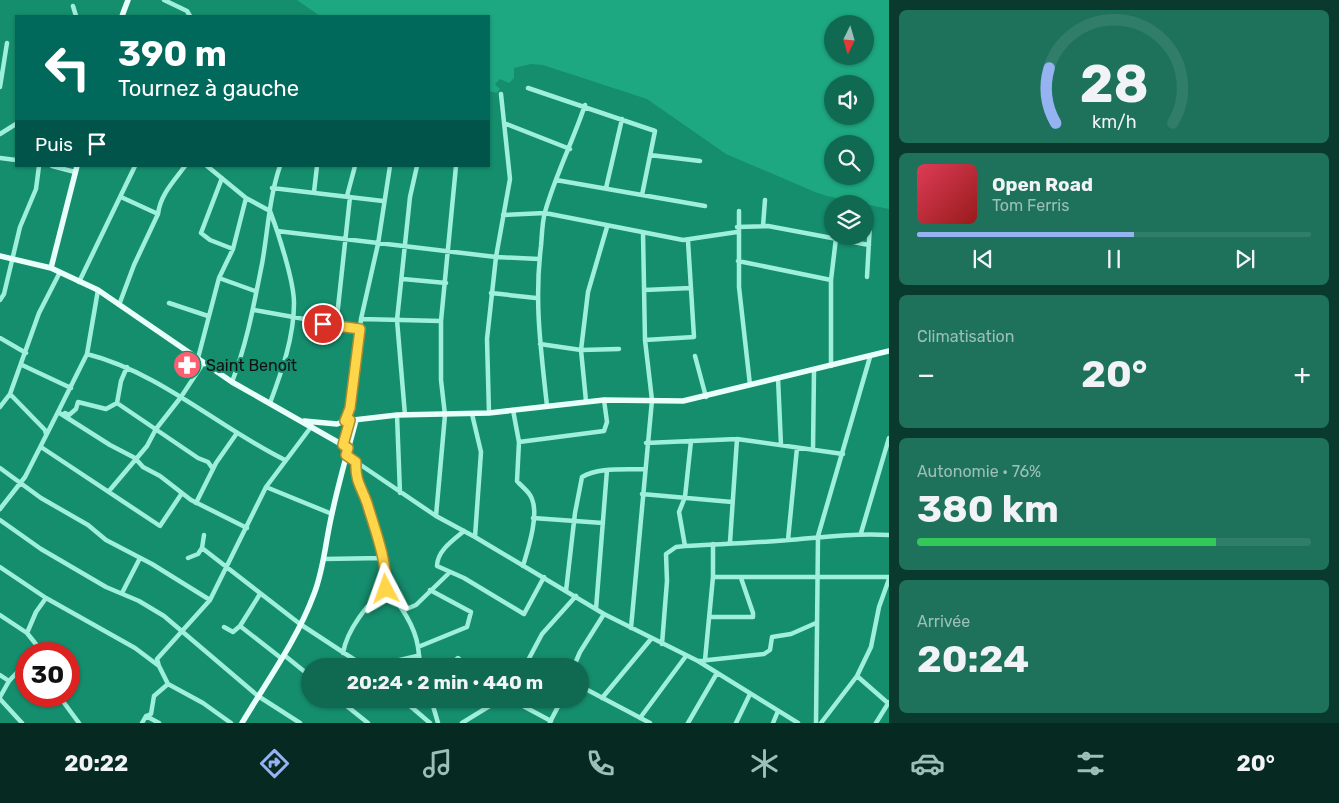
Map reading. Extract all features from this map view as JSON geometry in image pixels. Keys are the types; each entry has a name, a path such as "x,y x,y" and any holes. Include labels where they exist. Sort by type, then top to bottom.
{"main road":[{"path":"122,15 128,0"},
{"path":"51,268 76,169"},
{"path":"0,256 51,268 98,290 232,382 346,446"},
{"path":"304,421 322,424 397,415 489,413 586,401 682,400 706,397 889,352"},
{"path":"242,723 300,624 315,592 346,455 350,420"}],"street":[{"path":"164,0 187,11 189,15"},
{"path":"73,6 76,15"},
{"path":"0,87 7,43"},
{"path":"528,88 585,105 622,120 655,130 642,195"},
{"path":"489,413 487,339 491,293 510,179 501,94"},
{"path":"547,406 536,298 539,259 545,213 585,105"},
{"path":"606,188 622,120"},
{"path":"504,123 570,149"},
{"path":"0,134 15,125"},
{"path":"650,155 700,161"},
{"path":"0,158 15,160"},
{"path":"0,300 20,227 36,189 39,167"},
{"path":"60,167 76,169"},
{"path":"79,282 134,167"},
{"path":"119,305 134,265 158,214 159,205 168,188 185,167"},
{"path":"232,382 254,310 255,291 262,263 272,188 280,167"},
{"path":"314,192 317,167"},
{"path":"336,326 348,196 355,167"},
{"path":"350,420 360,319 378,244 383,201 390,167"},
{"path":"405,415 397,320 410,197 417,167"},
{"path":"436,516 445,415 441,380 442,321 456,167"},
{"path":"213,168 246,198 270,211 292,284 294,302 288,348 270,403"},
{"path":"222,178 201,233 210,240 233,249"},
{"path":"556,180 705,206"},
{"path":"272,188 383,201"},
{"path":"121,197 158,214"},
{"path":"198,358 219,278 233,249 246,198"},
{"path":"763,226 766,200"},
{"path":"739,211 737,229 738,261 750,386"},
{"path":"503,215 545,213 607,227 688,241 737,229 763,226 824,236"},
{"path":"586,401 581,350 589,286 598,263 607,227"},
{"path":"277,230 406,248 496,257 539,259"},
{"path":"631,628 646,443 652,400 645,340 643,233"},
{"path":"645,340 694,337 688,241"},
{"path":"831,366 831,280 835,245"},
{"path":"867,277 869,245"},
{"path":"738,261 831,280"},
{"path":"0,407 10,394 22,366 39,313 60,272"},
{"path":"219,278 255,291"},
{"path":"402,280 446,283"},
{"path":"644,290 691,288"},
{"path":"0,509 20,482 41,447 71,388 86,354 98,290"},
{"path":"491,293 536,298"},
{"path":"169,302 208,316"},
{"path":"254,310 360,329"},
{"path":"360,319 442,321"},
{"path":"0,338 26,353"},
{"path":"540,344 581,350 619,349"},
{"path":"86,354 127,367 181,397 285,460"},
{"path":"695,356 706,397"},
{"path":"816,723 816,577 818,536 870,357"},
{"path":"109,491 147,446 156,429 181,397 204,362"},
{"path":"22,366 71,388"},
{"path":"117,403 121,381 127,367"},
{"path":"813,450 814,370"},
{"path":"778,378 781,445"},
{"path":"10,394 45,430 46,434"},
{"path":"519,442 604,432 607,422 604,400"},
{"path":"58,411 69,415 76,409 78,402 106,409 117,403"},
{"path":"117,403 198,458 208,462 212,469"},
{"path":"513,410 519,442 516,481 532,497 533,518 530,543 523,566"},
{"path":"58,411 110,445 135,458 143,467 196,503 247,528"},
{"path":"472,414 481,452 475,537"},
{"path":"397,415 400,493"},
{"path":"231,723 203,703 168,684 157,658 210,600 266,487 311,427"},
{"path":"196,503 212,469 238,433"},
{"path":"861,533 889,438"},
{"path":"646,443 738,439 843,454"},
{"path":"730,542 738,439"},
{"path":"684,546 679,512 685,497 691,442"},
{"path":"41,447 160,526 182,493"},
{"path":"788,540 797,448"},
{"path":"346,455 436,516 544,577 604,614 718,672 798,723"},
{"path":"356,462 355,477 366,500 387,570 386,589 404,610 418,647 417,656 408,658"},
{"path":"0,468 47,502 88,525 106,540 210,600"},
{"path":"566,591 574,521 582,477 588,473 607,470 644,469"},
{"path":"596,609 607,470"},
{"path":"266,487 332,514"},
{"path":"642,494 732,502"},
{"path":"533,518 603,523"},
{"path":"0,520 41,549 106,587 122,592 164,616 181,633 258,696 300,723"},
{"path":"464,531 437,559 437,566 464,578 524,614 544,577"},
{"path":"662,644 667,581 666,554 676,547 861,533 889,535"},
{"path":"188,558 198,554 202,548 204,535"},
{"path":"705,660 713,577 713,544"},
{"path":"202,548 300,624 351,658"},
{"path":"122,592 140,558"},
{"path":"324,559 383,558"},
{"path":"0,567 46,598 136,648 159,666"},
{"path":"404,610 416,604 449,572"},
{"path":"713,577 889,578 879,606 871,647 857,676 820,723"},
{"path":"710,617 752,618 754,613 741,578"},
{"path":"343,653 345,643 369,605 386,589"},
{"path":"418,647 467,627 471,612 430,590"},
{"path":"224,627 233,632 240,626 260,594"},
{"path":"529,658 542,634 576,596"},
{"path":"27,633 36,612 46,598"},
{"path":"577,658 604,614"},
{"path":"0,615 27,633 34,642"},
{"path":"698,661 764,654 770,650 772,637 791,634 816,622"},
{"path":"240,626 301,670"},
{"path":"602,698 651,639"},
{"path":"640,718 686,656"},
{"path":"688,723 718,672"},
{"path":"15,674 0,698 22,723"},
{"path":"0,675 9,681"},
{"path":"857,676 889,703 876,723"},
{"path":"142,723 146,716 150,714 154,696 168,684"},
{"path":"589,691 650,723"},
{"path":"736,723 750,694"},
{"path":"67,707 79,723"},
{"path":"349,708 368,723"},
{"path":"412,708 430,723"},
{"path":"434,708 438,723"},
{"path":"462,723 486,708"},
{"path":"526,708 550,722 557,708"},
{"path":"773,723 778,710"},
{"path":"146,716 158,723"}],"green space":[{"path":"297,0 889,0 889,209 874,206 874,195 824,195 815,192 726,154 647,99 543,65 531,64 514,68 514,78 509,83 500,79 495,84 500,89 497,93 490,91 490,15 319,15"}],"place":[{"name":"Saint Benoît","path":"187,365"}],"route":[{"path":"323,324 360,329 350,408 345,421 350,420 343,445 348,448 346,455 356,462 355,477 366,500 387,570 386,589"}]}
